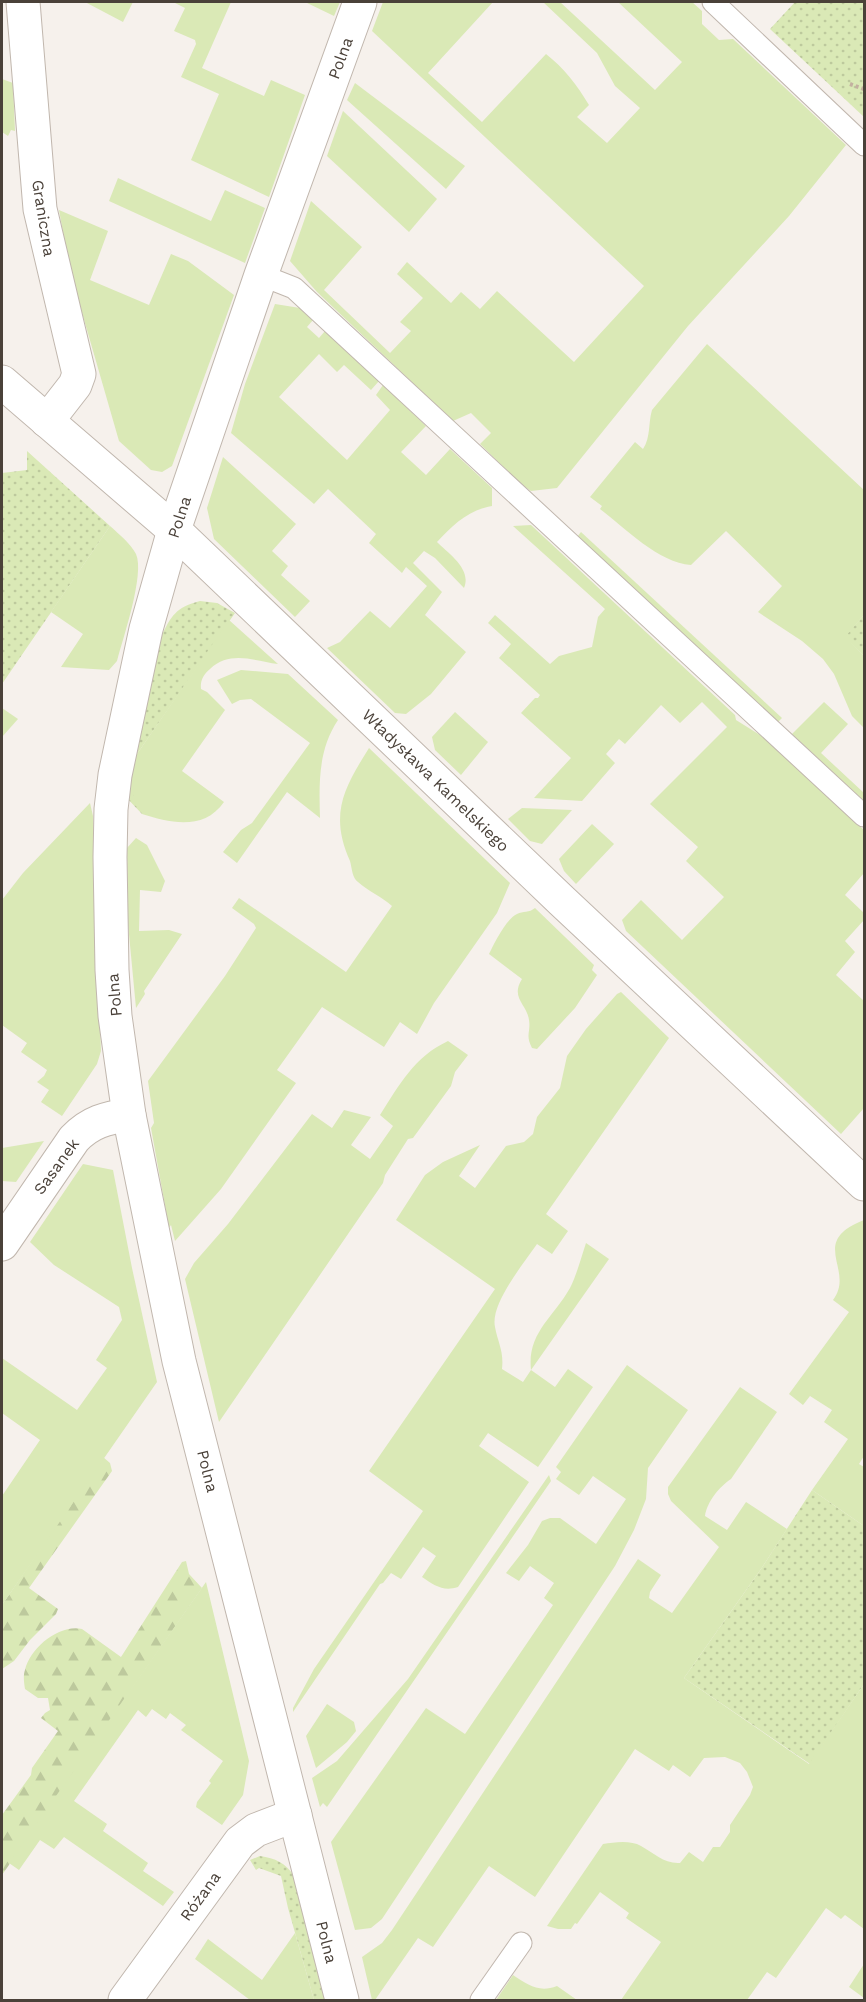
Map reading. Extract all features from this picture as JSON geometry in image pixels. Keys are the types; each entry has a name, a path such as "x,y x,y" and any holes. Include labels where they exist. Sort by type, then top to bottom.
{"street":[{"name":"Graniczna","path":"23,2 40,209 79,374 75,385 47,421"},
{"name":"Polna","path":"342,2001 179,1361 129,1115 112,970 111,809 115,775 146,629 174,530 261,275 360,2"},
{"name":"Władysława Kamelskiego","path":"4,390 47,421 174,530 562,901 864,1184"},
{"name":"Sasanek","path":"2,1244 83,1129 110,1118 129,1115"},
{"name":"Różana","path":"125,2001 240,1842 249,1834 295,1815"}],"lane":[{"path":"713,2 864,145"},
{"path":"261,275 294,288 864,816"},
{"path":"481,2001 521,1943"}],"green space":[{"path":"85,2 133,2 123,22"},
{"path":"173,2 231,2 202,68 264,96 271,80 305,95 269,197 191,160 219,94 181,77 196,44 195,40 174,31 185,8"},
{"path":"305,2 340,2 334,16"},
{"path":"383,2 493,2 428,73 482,122 546,54 570,77 589,105 577,117 607,143 640,108 615,86 597,53 543,2 560,2 655,90 682,62 618,2 692,2 702,11 702,24 719,40 733,39 846,145 789,216 688,326 557,488 531,491 522,485 480,444 491,433 471,413 453,421 317,292 290,261 311,201 362,247 324,290 390,353 411,331 400,322 423,298 397,274 407,262 451,303 461,292 480,309 497,291 574,362 644,286 372,31"},
{"path":"795,2 864,2 864,117 770,29"},
{"path":"2,79 13,83 15,131 11,130 8,136 2,132"},
{"path":"355,83 465,166 446,189 347,100"},
{"path":"343,111 437,199 409,232 327,156"},
{"path":"118,178 211,221 225,190 265,208 245,263 109,201"},
{"path":"59,210 108,231 90,280 149,305 171,254 188,261 234,295 172,466 162,472 151,470 119,441 70,271"},
{"path":"275,304 300,308 313,320 307,327 319,338 325,331 379,381 371,390 344,365 337,372 319,354 279,397 347,460 390,410 376,395 383,385 426,426 401,452 426,475 450,449 492,488 492,506 468,515 437,542 462,568 466,581 464,588 435,558 424,551 413,563 442,592 425,615 466,652 431,694 406,714 395,713 327,648 340,642 370,611 390,628 427,586 406,567 402,573 369,543 376,534 328,489 314,504 231,433 245,384"},
{"path":"707,344 864,490 864,615 845,637 864,656 864,728 852,716 834,674 823,659 802,641 758,612 782,586 726,531 691,565 679,563 643,543 600,509 602,506 590,497 635,442 643,449 647,440 652,410"},
{"path":"27,451 110,526 2,684 2,473 27,470"},
{"path":"223,457 296,524 272,551 288,566 281,575 310,601 295,617 214,539 207,508"},
{"path":"531,525 735,715 736,720 765,738 864,830 864,873 845,895 864,913 864,920 845,941 855,952 836,975 864,1001 864,1108 841,1134 626,931 622,920 641,900 682,940 724,897 686,861 698,847 650,804 727,727 702,702 680,723 661,705 625,744 619,739 606,754 615,763 582,801 534,798 571,758 521,713 540,695 499,658 511,644 488,623 495,615 550,664 559,656 592,647 598,617 605,609 513,526"},
{"path":"110,526 131,546 138,563 136,591 117,661 109,670 61,667 83,634 51,612"},
{"path":"581,532 782,718 778,722 577,537"},
{"path":"200,601 217,603 235,613 137,754 142,814 124,795 161,637 175,613 185,606"},
{"path":"864,615 864,656 844,637"},
{"path":"229,620 278,664 234,658 218,663 204,675 202,680 201,689 225,710 182,771 224,802 216,811 197,821 175,822 142,814 130,788 137,754"},
{"path":"241,670 288,674 338,720 331,731 323,755 320,780 320,818 287,792 237,863 223,852 241,830 252,823 310,743 251,699 240,700 232,704 217,680"},
{"path":"824,702 848,724 821,753 864,793 864,801 792,734"},
{"path":"2,708 18,719 2,737"},
{"path":"455,712 488,742 461,775 435,750 432,737"},
{"path":"369,748 510,883 497,913 434,1003 417,1034 400,1022 384,1047 322,1007 277,1070 296,1083 221,1189 175,1241 171,1225 169,1228 151,1128 154,1123 148,1081 225,976 256,928 232,908 239,898 346,972 392,906 354,878 341,829 340,815 346,789"},
{"path":"90,803 93,816 101,1051 97,1064 62,1116 41,1102 49,1090 37,1082 47,1070 21,1052 27,1043 2,1025 2,900 23,873"},
{"path":"522,808 572,810 542,844 530,841 508,819"},
{"path":"592,824 614,844 576,884 564,871 559,859"},
{"path":"136,838 147,845 165,881 161,892 140,890 139,931 169,930 182,934 144,991 145,994 136,1008 128,924 127,848"},
{"path":"535,908 594,965 592,970 597,975 575,1008 537,1049 532,1048 530,1044 528,1014 518,996 522,979 489,954 501,932 513,917"},
{"path":"621,992 669,1038 546,1214 568,1231 552,1254 537,1244 509,1284 498,1307 495,1327 501,1352 502,1369 523,1382 531,1370 555,1387 568,1369 593,1387 538,1467 488,1433 479,1446 529,1482 458,1587 443,1588 422,1577 436,1556 423,1547 401,1579 391,1573 380,1584 293,1712 314,1669 423,1511 369,1471 495,1289 396,1220 425,1175 443,1162 480,1145 459,1176 475,1188 506,1146 524,1142 533,1134 537,1117 560,1088 567,1056 586,1029"},
{"path":"448,1041 468,1055 455,1072 451,1086 413,1138 408,1139 385,1175 383,1183 219,1422 185,1279 194,1263 228,1224 312,1114 332,1128 344,1110 371,1117 351,1145 370,1159 393,1126 380,1115 394,1093 417,1063"},
{"path":"44,1141 16,1182 2,1181 2,1148"},
{"path":"83,1164 113,1170 157,1382 2,1605 2,1496 40,1440 2,1413 2,1358 77,1410 107,1368 96,1360 122,1320 119,1307 54,1265 30,1242"},
{"path":"864,1220 864,1456 859,1464 864,1467 864,1526 812,1490 848,1439 824,1422 832,1410 810,1396 803,1405 789,1394 849,1312 833,1300 839,1289 840,1278 835,1247 838,1238 847,1229"},
{"path":"586,1243 609,1259 531,1370 531,1357 537,1336 570,1288"},
{"path":"627,1365 688,1410 648,1468 646,1499 634,1530 615,1566 382,1919 371,1928 355,1930 331,1842 426,1708 465,1734 553,1605 544,1598 554,1583 530,1566 519,1581 506,1573 528,1545 542,1521 560,1518 596,1544 626,1499 593,1476 579,1495 556,1479 561,1472 556,1467"},
{"path":"740,1387 777,1412 731,1479 714,1495 705,1516 727,1530 746,1502 787,1529 684,1678 809,1764 864,1684 864,1929 845,1915 841,1919 826,1908 776,1978 767,1972 747,2000 621,2000 661,1942 626,1918 629,1913 600,1892 571,1929 547,1926 603,1844 633,1843 674,1863 680,1863 689,1852 703,1862 713,1847 720,1847 730,1832 730,1825 753,1787 747,1772 740,1763 725,1757 704,1758 690,1777 673,1765 669,1771 635,1749 535,1897 489,1866 433,1947 418,1938 375,2000 372,2000 362,1957 382,1943 392,1930 638,1559 661,1575 650,1592 649,1598 672,1613 719,1547 671,1501 668,1487"},
{"path":"103,1457 110,1463 112,1471 29,1588 58,1609 56,1614 30,1640 14,1661 2,1669 2,1605"},
{"path":"549,1475 551,1481 327,1807 323,1803 320,1807 312,1778 337,1761 408,1679"},
{"path":"812,1490 864,1526 864,1684 810,1764 684,1678 761,1569"},
{"path":"186,1561 189,1574 202,1588 2,1875 2,1815 31,1775 32,1768 58,1731 41,1718 50,1710 48,1698 38,1698 25,1689 24,1674 28,1662 47,1639 73,1628 82,1629 121,1657 182,1562"},
{"path":"206,1582 249,1761 243,1795 222,1825 196,1807 197,1802 211,1783 209,1781 223,1761 181,1730 186,1725 170,1713 166,1719 152,1709 146,1717 138,1710 74,1801 107,1824 103,1831 148,1863 143,1871 174,1892 163,1906 64,1837 54,1849 40,1840 19,1870 9,1863"},
{"path":"327,1704 354,1722 356,1731 347,1742 316,1768 306,1736"},
{"path":"260,1856 280,1862 294,1876 326,2000 314,2000 281,1876 259,1868 256,1870 250,1860"},
{"path":"295,1933 314,2000 250,2000 195,1959 208,1939 262,1980"},
{"path":"864,1964 864,1998 849,1987"},
{"path":"513,1975 539,1988 557,1986 577,2000 496,2000"}]}
